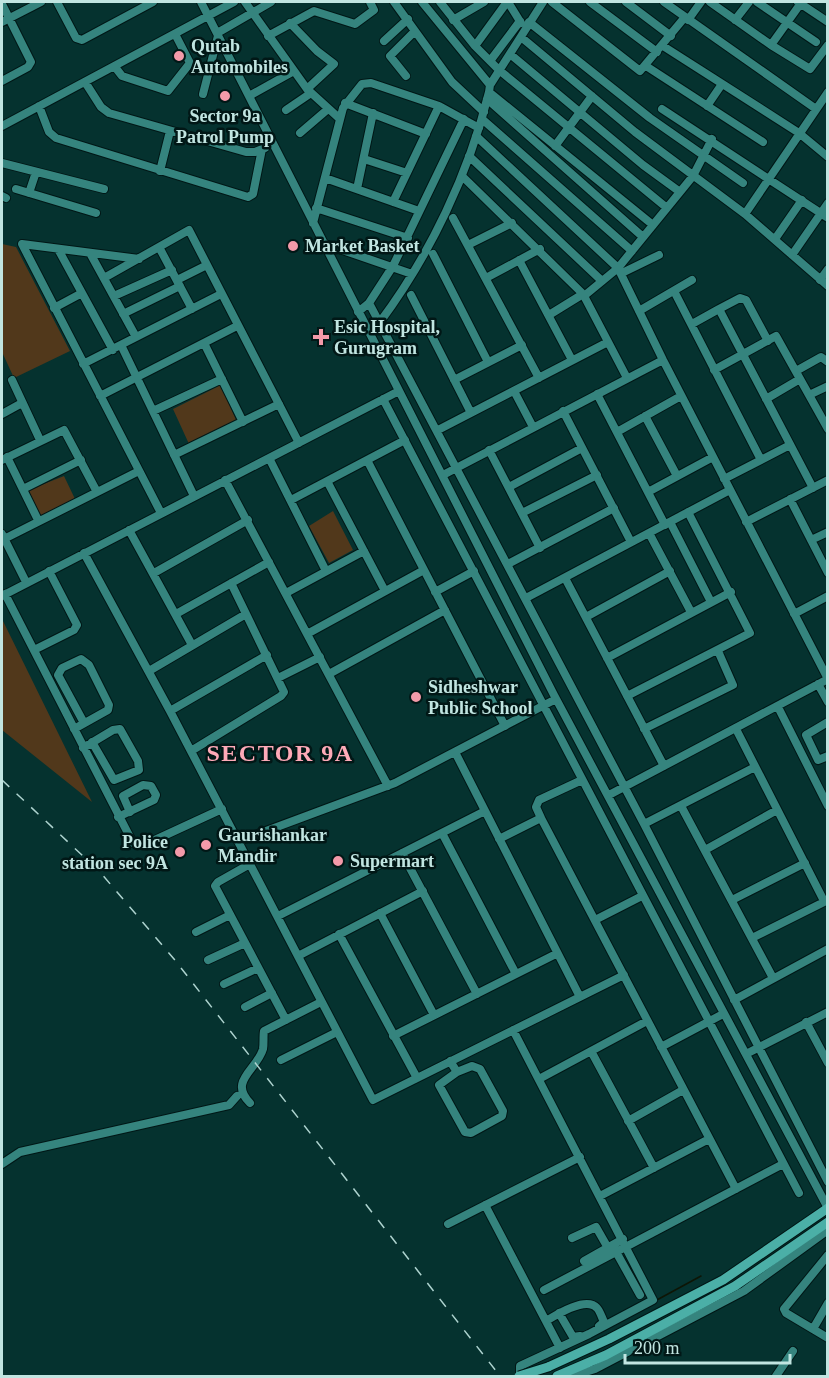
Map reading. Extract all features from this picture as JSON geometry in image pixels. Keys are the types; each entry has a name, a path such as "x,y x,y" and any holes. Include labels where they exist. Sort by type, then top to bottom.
{"main road":[{"path":"519,1377 548,1367 609,1339 723,1280 828,1208"},
{"path":"556,1377 606,1355 735,1286 828,1222"}],"street":[{"path":"5,20 41,2"},
{"path":"57,2 76,38 82,40 153,2"},
{"path":"201,2 219,32 272,144 443,474 556,699 828,1208"},
{"path":"2,126 234,2"},
{"path":"245,2 309,91 340,119"},
{"path":"203,94 219,32 270,2"},
{"path":"268,36 314,10 355,24 375,9 370,2"},
{"path":"394,2 452,82 483,115 632,251"},
{"path":"422,2 489,92 643,237"},
{"path":"440,2 475,46 499,70 667,208"},
{"path":"453,20 484,2"},
{"path":"475,46 507,2 525,23 631,104 743,183"},
{"path":"532,2 537,10"},
{"path":"490,61 543,2"},
{"path":"552,2 641,71 701,2"},
{"path":"590,2 660,49 722,84 799,133 826,153"},
{"path":"626,2 671,36"},
{"path":"664,2 816,109"},
{"path":"711,2 771,45 812,69 828,45"},
{"path":"735,20 749,2"},
{"path":"757,2 816,42"},
{"path":"771,45 799,2 828,22"},
{"path":"2,4 5,20 31,62 28,67 2,81"},
{"path":"384,41 408,19"},
{"path":"286,110 309,91 333,64 290,23"},
{"path":"380,322 412,274 462,176 489,92 499,70 521,37 525,23"},
{"path":"406,76 390,56 415,31"},
{"path":"168,91 190,63 175,34"},
{"path":"521,37 693,176 745,214 828,286"},
{"path":"510,54 680,192"},
{"path":"646,66 763,142"},
{"path":"115,67 122,76 177,93"},
{"path":"249,96 294,71"},
{"path":"85,82 105,111 246,152 262,149 272,144"},
{"path":"313,223 345,103 366,83 440,106 464,119 620,270 681,396 828,679 609,795"},
{"path":"707,106 722,84"},
{"path":"489,92 653,225"},
{"path":"745,214 828,92"},
{"path":"555,147 592,96"},
{"path":"345,103 426,134"},
{"path":"39,106 49,132 56,138 160,171 251,196 257,182 262,149"},
{"path":"393,202 440,106"},
{"path":"300,133 328,109"},
{"path":"662,109 712,139 824,216"},
{"path":"357,189 373,113"},
{"path":"358,312 369,303 393,266 464,119"},
{"path":"160,171 170,131"},
{"path":"620,270 632,251 693,176 712,139"},
{"path":"469,156 602,281"},
{"path":"364,159 407,173"},
{"path":"2,163 104,189"},
{"path":"574,173 581,167"},
{"path":"29,193 36,172"},
{"path":"462,176 540,249 584,295 627,378"},
{"path":"325,178 419,211"},
{"path":"16,189 96,213"},
{"path":"775,239 802,200"},
{"path":"792,255 824,216 828,203"},
{"path":"316,208 408,238"},
{"path":"453,218 539,378"},
{"path":"468,245 512,223"},
{"path":"104,278 189,230 298,442"},
{"path":"139,259 21,244 161,513"},
{"path":"325,244 412,274"},
{"path":"159,247 192,309"},
{"path":"58,249 112,350"},
{"path":"486,278 540,249"},
{"path":"90,253 136,337"},
{"path":"433,254 488,362"},
{"path":"549,315 584,295 620,270 659,255"},
{"path":"519,260 572,360"},
{"path":"123,314 207,266"},
{"path":"820,280 828,269"},
{"path":"114,296 172,270"},
{"path":"639,311 692,280"},
{"path":"674,291 761,460"},
{"path":"54,308 82,293"},
{"path":"83,364 221,294"},
{"path":"411,295 471,413"},
{"path":"692,324 740,298 746,300 768,341"},
{"path":"369,303 526,598 828,1182"},
{"path":"719,309 813,488"},
{"path":"100,396 237,326"},
{"path":"714,370 776,336 828,429"},
{"path":"438,430 608,342"},
{"path":"204,343 243,422"},
{"path":"121,345 194,496"},
{"path":"454,380 522,345"},
{"path":"796,371 820,357 828,362"},
{"path":"443,474 663,360"},
{"path":"153,411 222,379"},
{"path":"766,399 800,379"},
{"path":"12,380 40,440"},
{"path":"809,395 828,386"},
{"path":"222,809 139,846 129,839 4,595 399,391"},
{"path":"514,391 533,427"},
{"path":"597,394 648,492 711,602"},
{"path":"617,432 681,396"},
{"path":"383,399 799,1193"},
{"path":"2,414 22,403"},
{"path":"174,455 279,404"},
{"path":"563,411 631,542"},
{"path":"645,416 677,476"},
{"path":"38,520 4,458 40,440 64,430 97,492"},
{"path":"291,500 405,440"},
{"path":"724,479 790,445"},
{"path":"509,487 582,448"},
{"path":"489,450 540,548"},
{"path":"648,492 713,457"},
{"path":"269,458 326,571"},
{"path":"23,489 81,460"},
{"path":"366,460 505,726"},
{"path":"26,582 3,536 139,471"},
{"path":"522,513 597,475"},
{"path":"225,480 388,786"},
{"path":"746,522 828,480"},
{"path":"327,481 385,591"},
{"path":"526,598 730,490"},
{"path":"790,499 828,573"},
{"path":"508,564 614,508"},
{"path":"627,696 750,633 688,512"},
{"path":"154,573 248,520"},
{"path":"129,530 192,645"},
{"path":"811,540 828,532"},
{"path":"649,533 691,612"},
{"path":"286,593 364,551"},
{"path":"84,553 239,841 373,1100 624,975"},
{"path":"176,614 269,562"},
{"path":"307,634 424,570"},
{"path":"34,650 74,630 77,625 49,571"},
{"path":"435,592 474,571"},
{"path":"586,617 670,571"},
{"path":"565,578 664,766"},
{"path":"191,751 281,696 283,690 231,583"},
{"path":"607,658 730,592"},
{"path":"794,614 828,596"},
{"path":"328,674 445,610"},
{"path":"149,671 246,614"},
{"path":"644,729 732,685 718,651"},
{"path":"170,711 267,655"},
{"path":"278,678 320,657"},
{"path":"74,729 108,710 109,705 89,665 81,659 62,668 58,675 84,723"},
{"path":"818,684 828,702"},
{"path":"239,841 388,786 556,699"},
{"path":"778,707 828,806"},
{"path":"818,760 806,735 828,722"},
{"path":"83,748 92,742 113,730 120,729 138,762 139,770 114,780 92,742"},
{"path":"736,729 826,901 752,938"},
{"path":"455,752 556,954 580,997"},
{"path":"807,765 828,756"},
{"path":"644,824 755,767"},
{"path":"582,780 539,800 536,807 736,1189"},
{"path":"681,806 773,978"},
{"path":"705,850 777,810"},
{"path":"278,916 485,811"},
{"path":"118,817 130,812"},
{"path":"499,839 541,819"},
{"path":"442,833 516,974"},
{"path":"402,853 477,994"},
{"path":"732,900 805,863"},
{"path":"250,864 216,884 216,889 286,1020"},
{"path":"298,956 423,891"},
{"path":"595,920 642,896"},
{"path":"380,913 434,1015"},
{"path":"196,932 230,915"},
{"path":"339,934 417,1078"},
{"path":"208,960 245,942"},
{"path":"734,1000 828,949"},
{"path":"393,1036 556,954"},
{"path":"224,984 258,968"},
{"path":"245,1007 272,993"},
{"path":"250,1102 241,1092 241,1085 262,1050 263,1033 321,1002"},
{"path":"746,1054 828,1012"},
{"path":"661,1047 723,1014"},
{"path":"539,1079 647,1021"},
{"path":"806,1022 828,1063"},
{"path":"513,1030 653,1300 560,1348 519,1366 519,1377"},
{"path":"281,1060 337,1032"},
{"path":"591,1051 654,1168"},
{"path":"450,1061 457,1072"},
{"path":"472,1066 480,1069 503,1111 502,1116 471,1133 465,1132 439,1085 457,1072 472,1066"},
{"path":"628,1120 683,1090"},
{"path":"2,1164 20,1152 235,1099"},
{"path":"600,1196 709,1139"},
{"path":"448,1224 580,1157"},
{"path":"544,1290 624,1242 783,1164"},
{"path":"485,1204 560,1348"},
{"path":"572,1238 596,1227 640,1295"},
{"path":"573,1377 598,1373 744,1291 828,1230"},
{"path":"584,1261 612,1249"},
{"path":"828,1255 784,1309 786,1313 828,1338"},
{"path":"813,1329 828,1303"},
{"path":"546,1321 559,1313 573,1305 592,1305 597,1308 604,1323 574,1338 559,1313"},
{"path":"776,1377 793,1351"}],"shaded area":[{"path":"2,244 16,247 70,351 14,378 2,352"},
{"path":"221,385 236,420 189,444 173,409"},
{"path":"64,476 75,499 40,518 26,491"},
{"path":"333,511 353,550 329,563 309,526"},
{"path":"2,619 92,802 2,730"}],"waterway":[{"path":"655,1301 701,1276"}],"railway":[{"path":"2,780 100,872 174,959 500,1376"}],"place":[{"name":"Qutab Automobiles","path":"179,56"},
{"name":"Sector 9a Patrol Pump","path":"225,96"},
{"name":"Market Basket","path":"293,246"},
{"name":"Esic Hospital, Gurugram","path":"321,337"},
{"name":"Sidheshwar Public School","path":"416,697"},
{"name":"Gaurishankar Mandir","path":"206,845"},
{"name":"Police station sec 9A","path":"180,852"},
{"name":"Supermart","path":"338,861"}],"district":[{"name":"SECTOR 9A","path":"280,753"}]}
